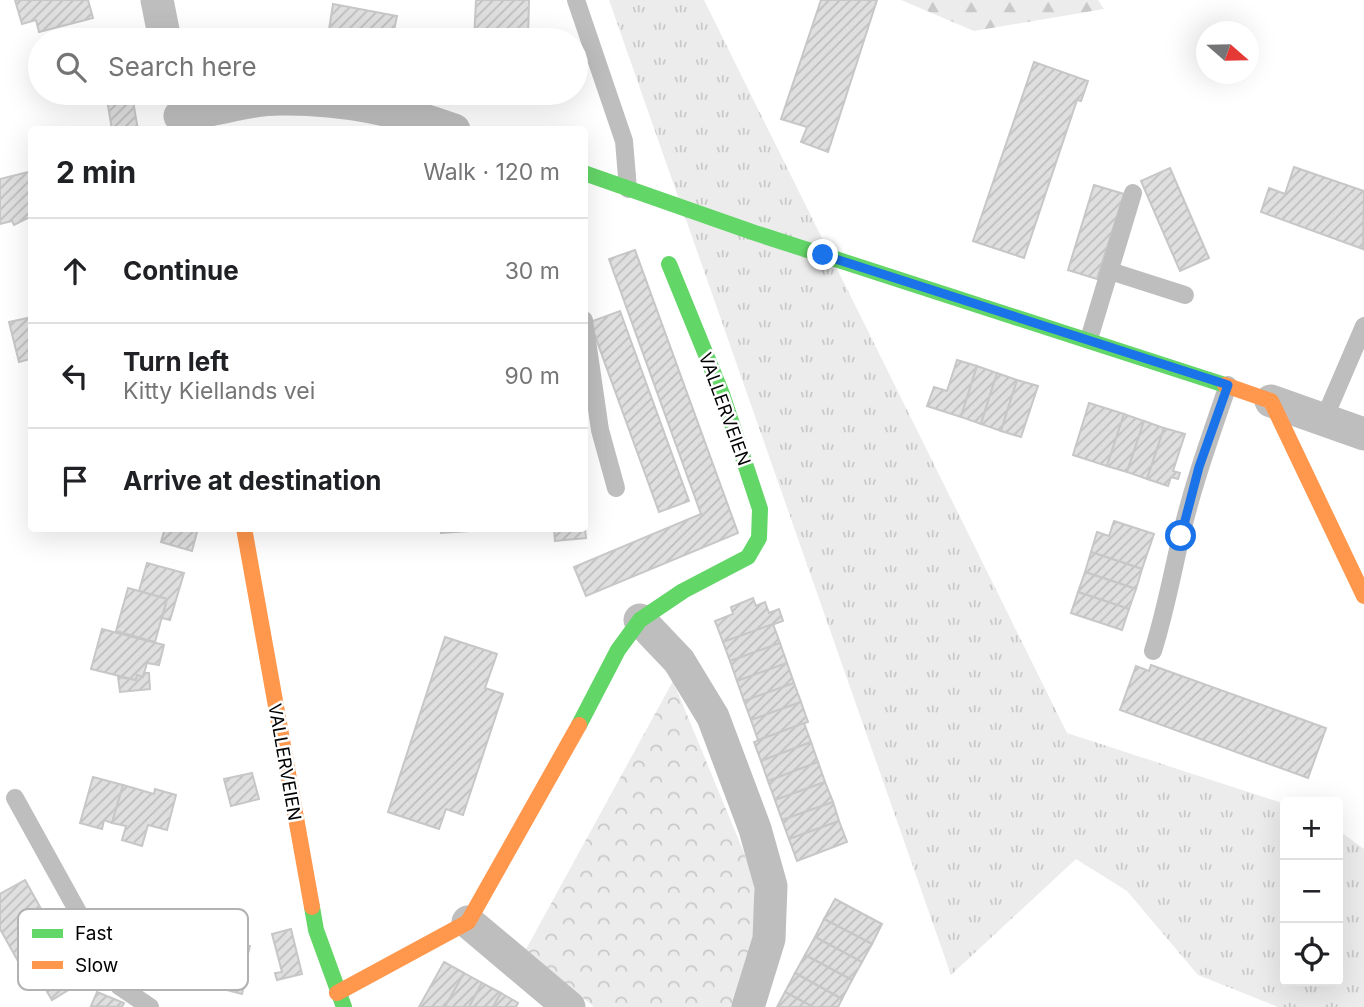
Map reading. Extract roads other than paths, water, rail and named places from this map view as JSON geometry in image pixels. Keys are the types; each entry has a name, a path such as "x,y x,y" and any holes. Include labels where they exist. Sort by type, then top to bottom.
{"street":[{"path":"157,0 163,28"},
{"path":"179,113 236,105"},
{"path":"357,105 416,116 443,126"},
{"path":"588,174 1228,385 1364,434"},
{"name":"VALLERVEIEN","path":"245,532 316,930 340,1000 468,922 563,755 618,650 640,620 683,591 748,557 759,538 760,509 722,394 669,264"},
{"path":"1272,401 1364,596"},
{"path":"640,620 679,661 713,717 755,829 768,874 771,886 769,939 748,1007"},
{"path":"468,922 569,1007"}],"lane":[{"path":"576,0 586,28"},
{"path":"588,35 624,141 628,189"},
{"path":"1090,339 1133,193"},
{"path":"1110,271 1185,295"},
{"path":"1324,419 1364,326"},
{"path":"588,348 600,430 616,488"},
{"path":"1153,651 1170,598 1181,536 1199,467 1228,385"},
{"path":"15,798 77,909"},
{"path":"126,990 150,1007"}]}
